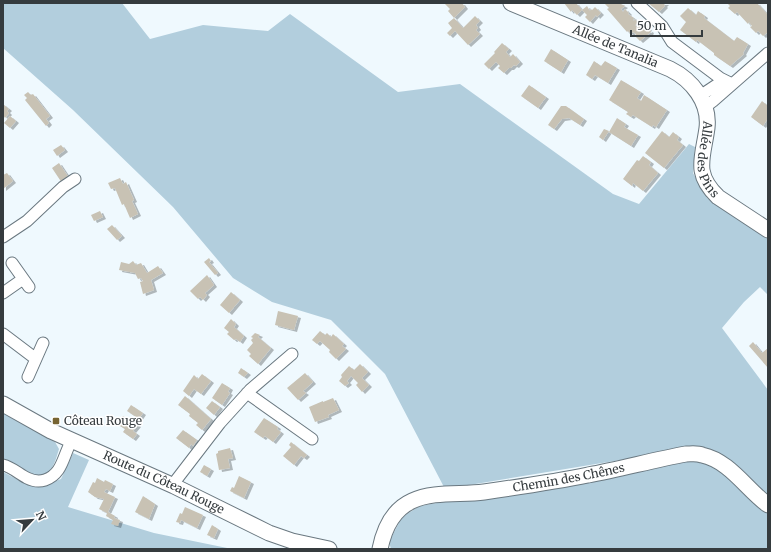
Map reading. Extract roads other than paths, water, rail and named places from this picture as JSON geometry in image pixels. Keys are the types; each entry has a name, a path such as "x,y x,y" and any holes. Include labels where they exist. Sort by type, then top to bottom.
{"street":[{"name":"Allée de Tanalia","path":"511,3 670,68 691,82 702,101"},
{"path":"637,3 662,26 672,42 728,82"},
{"path":"702,101 713,101 728,82 768,53"},
{"name":"Allée des Pins","path":"702,101 707,117 707,128 701,165 705,182 711,191 718,197 768,230"},
{"path":"3,237 31,217 63,187 75,179"},
{"path":"3,293 26,284 12,263"},
{"path":"3,334 36,359"},
{"path":"28,377 43,343"},
{"path":"174,486 177,479 220,423 247,394 292,354"},
{"path":"247,394 312,439"},
{"name":"Route du Côteau Rouge","path":"3,404 44,427 174,486 269,533 292,541 329,549"},
{"path":"3,465 8,466 33,481 45,480 56,474 72,440"},
{"name":"Chemin des Chênes","path":"380,549 384,531 394,514 407,504 418,499 431,496 482,492 589,475 686,454 702,455 719,462 734,473 768,504"}],"place":[{"name":"Côteau Rouge","path":"56,421"}]}
